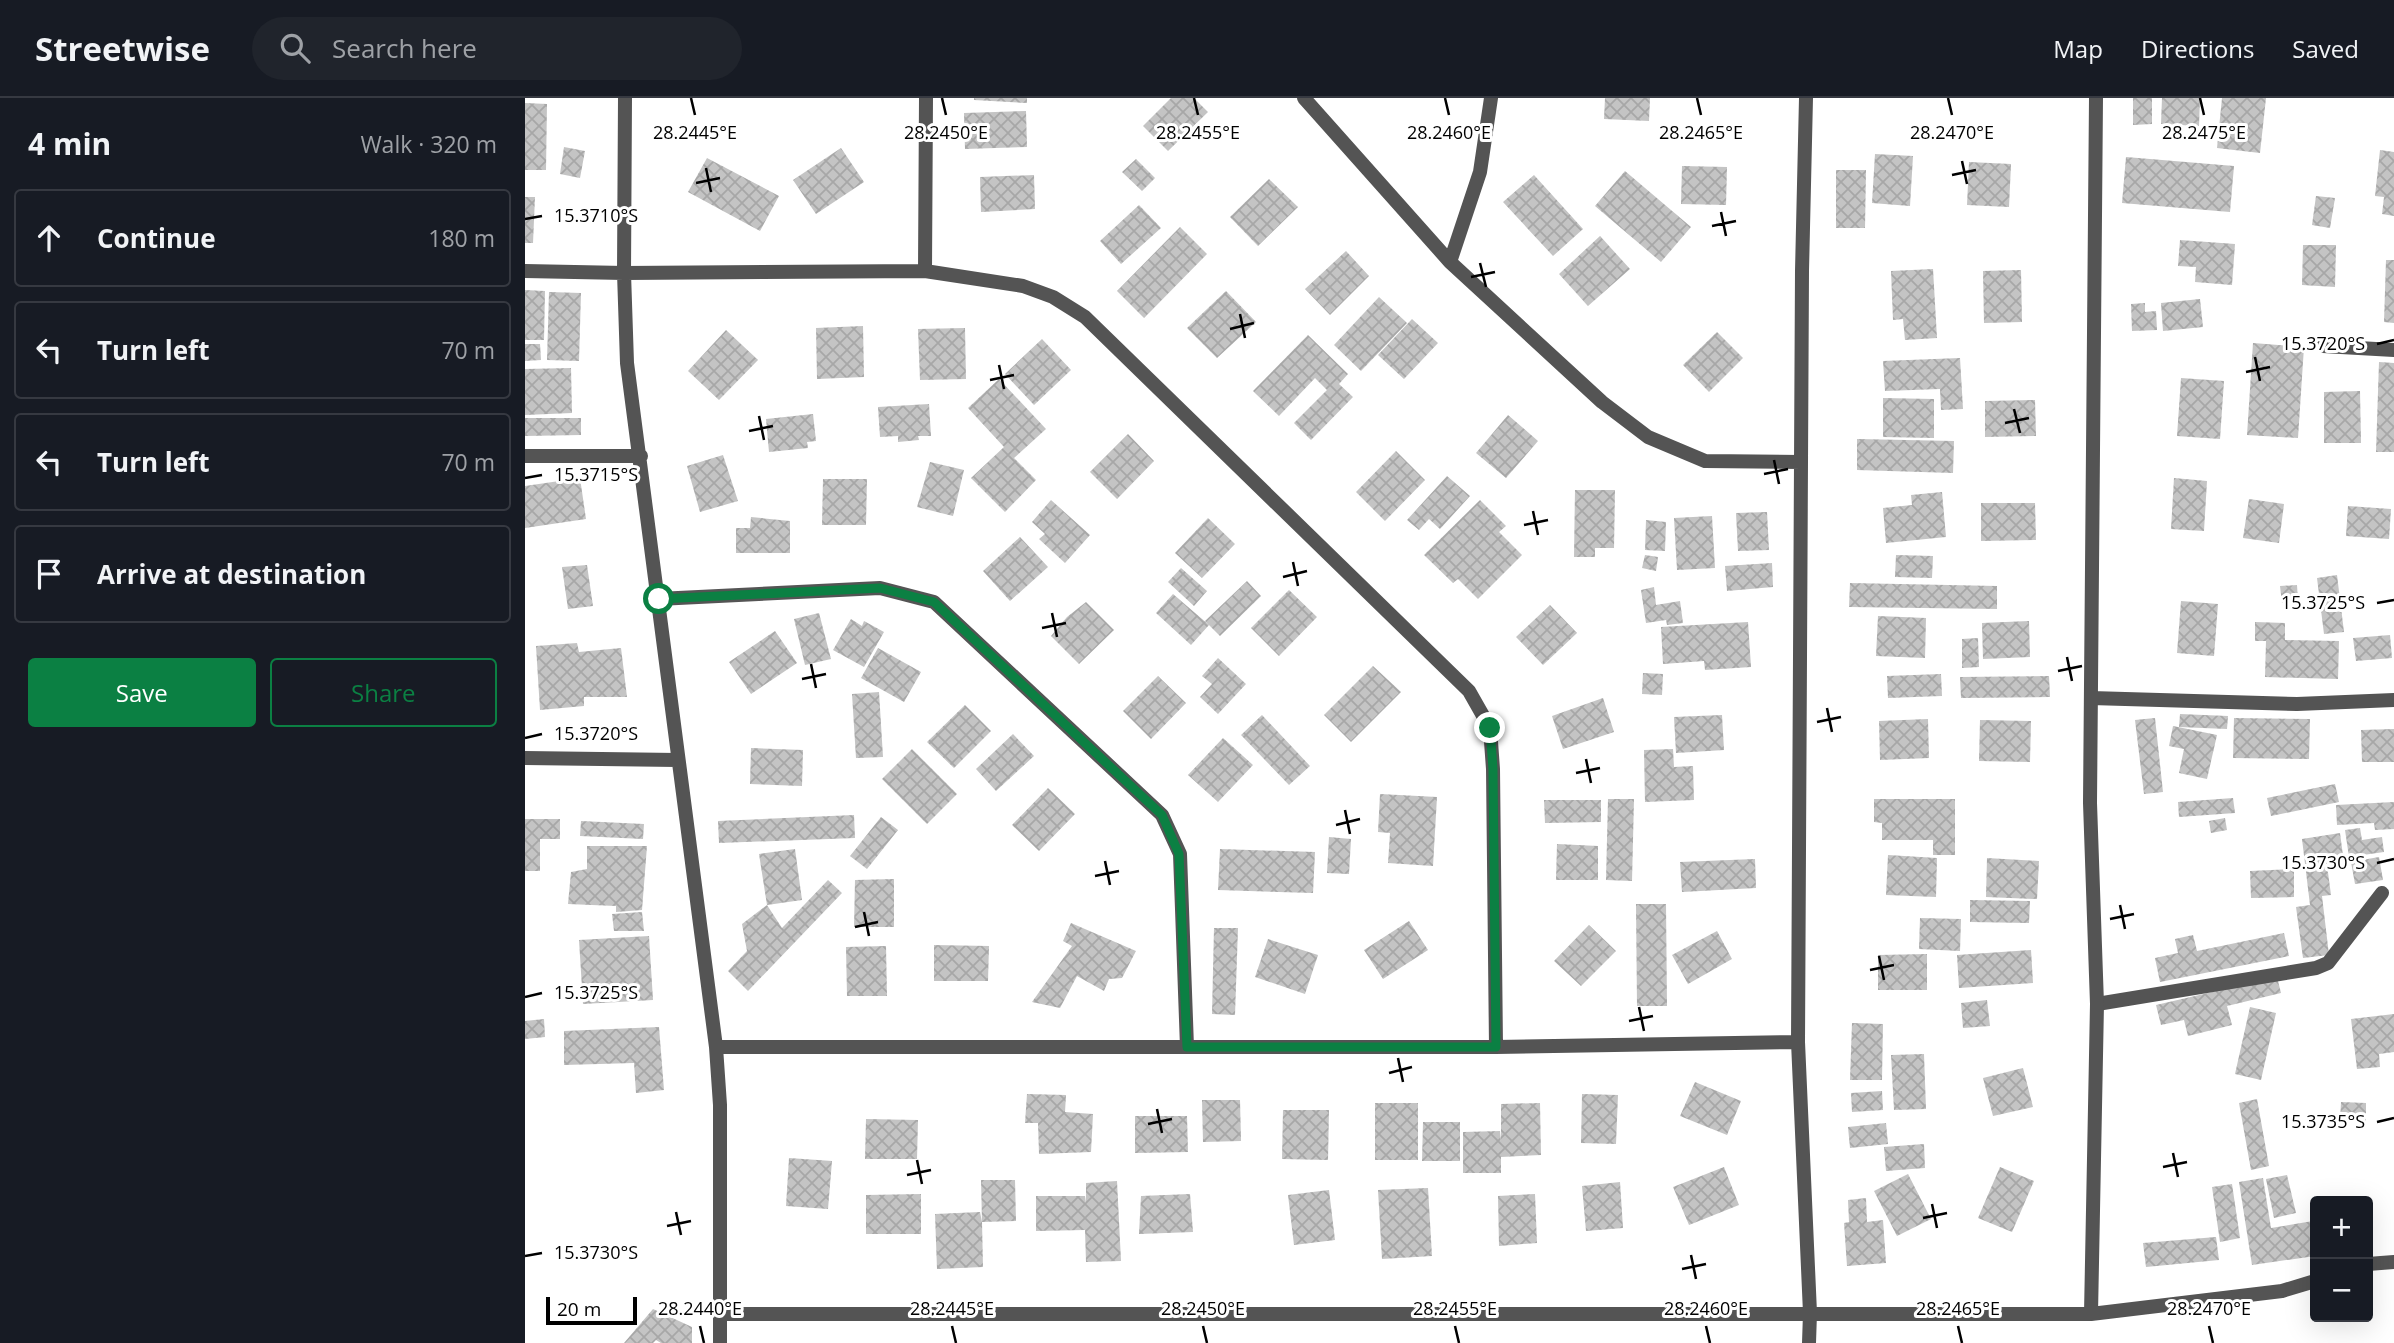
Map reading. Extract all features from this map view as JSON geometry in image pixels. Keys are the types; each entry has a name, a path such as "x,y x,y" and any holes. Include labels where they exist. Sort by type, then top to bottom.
{"street":[{"path":"625,98 624,273 627,363 716,1046 720,1105 720,1343"},
{"path":"925,271 926,98"},
{"path":"1450,262 1480,172 1491,98"},
{"path":"1806,98 1802,271 1798,1042 1809,1343"},
{"path":"2091,1314 2097,1004 2090,803 2096,98"},
{"path":"1309,100 1450,262 1602,402 1648,437 1705,461 1801,462"},
{"path":"525,271 925,271 1023,286 1053,297 1084,317 1469,691 1490,728 1493,769 1496,1047"},
{"path":"2323,346 2394,350"},
{"path":"525,456 641,456"},
{"path":"659,599 880,588 934,602 1162,815 1179,854 1187,1047"},
{"path":"2091,698 2297,704 2394,700"},
{"path":"525,758 677,760"},
{"path":"2097,1004 2316,968 2328,963 2382,892"},
{"path":"716,1046 1496,1047 1798,1042"},
{"path":"2373,1264 2394,1262"},
{"path":"720,1314 2091,1314 2283,1291 2310,1283"}],"building":[{"path":"1027,98 1027,103 974,100"},
{"path":"1171,98 1194,98 1208,112 1168,151 1143,126"},
{"path":"1605,98 1650,98 1649,121 1604,119"},
{"path":"2133,98 2152,98 2152,124 2133,125"},
{"path":"2162,98 2200,98 2199,126 2161,124"},
{"path":"2222,98 2266,98 2260,153 2217,148"},
{"path":"525,103 547,104 546,170 525,170"},
{"path":"1026,111 1027,147 965,149 964,113"},
{"path":"564,147 585,151 580,178 560,174"},
{"path":"841,148 864,182 816,214 793,180"},
{"path":"2380,150 2394,152 2394,216 2382,214 2384,197 2375,196"},
{"path":"1875,154 1913,156 1910,206 1872,203"},
{"path":"2126,157 2234,166 2230,212 2122,203"},
{"path":"707,158 779,196 760,231 688,192"},
{"path":"1136,159 1155,178 1142,191 1122,172"},
{"path":"1969,162 2011,164 2009,207 1967,205"},
{"path":"1682,166 1727,167 1726,205 1681,204"},
{"path":"1836,170 1866,170 1865,228 1836,228"},
{"path":"1625,171 1691,227 1661,262 1595,206"},
{"path":"1034,175 1035,209 981,212 980,177"},
{"path":"1534,175 1583,229 1553,256 1503,202"},
{"path":"1269,179 1298,207 1258,246 1230,217"},
{"path":"2316,196 2335,198 2330,228 2312,225"},
{"path":"525,197 535,197 533,243 525,243"},
{"path":"1139,205 1161,228 1121,264 1100,241"},
{"path":"1180,227 1207,254 1144,318 1117,291"},
{"path":"1600,236 1630,269 1588,306 1559,274"},
{"path":"2180,240 2235,244 2232,285 2195,282 2196,267 2178,266"},
{"path":"2303,245 2336,245 2335,287 2302,285"},
{"path":"1346,251 1369,276 1330,315 1305,289"},
{"path":"2386,260 2394,260 2394,323 2384,322"},
{"path":"1933,269 1937,338 1905,340 1903,319 1893,320 1891,271"},
{"path":"2021,270 2022,322 1984,323 1983,271"},
{"path":"525,290 545,291 544,340 525,340"},
{"path":"1226,291 1256,322 1217,358 1187,328"},
{"path":"549,292 581,293 579,361 547,360"},
{"path":"1379,297 1407,323 1361,371 1334,345"},
{"path":"2200,299 2203,327 2163,331 2161,303"},
{"path":"2145,303 2145,312 2156,311 2157,330 2132,331 2131,304"},
{"path":"1412,319 1438,343 1404,379 1378,355"},
{"path":"863,326 864,377 817,379 816,328"},
{"path":"965,328 966,379 920,380 918,329"},
{"path":"726,330 758,360 719,400 688,371"},
{"path":"1717,332 1743,358 1709,392 1683,365"},
{"path":"1308,335 1348,374 1339,384 1353,397 1311,440 1294,423 1327,390 1315,378 1279,416 1253,391"},
{"path":"1042,339 1071,370 1034,405 1005,374"},
{"path":"2253,343 2304,347 2298,438 2247,435"},
{"path":"525,344 540,344 541,360 525,361"},
{"path":"1960,358 1963,409 1941,410 1940,389 1885,391 1883,361"},
{"path":"2379,362 2394,363 2394,452 2376,452"},
{"path":"571,368 572,413 525,415 525,369"},
{"path":"2181,378 2224,381 2220,439 2177,436"},
{"path":"999,379 1046,429 1014,458 1036,480 1005,512 971,478 1004,447 968,408"},
{"path":"2360,391 2361,443 2324,443 2324,392"},
{"path":"1883,398 1934,399 1934,438 1883,437"},
{"path":"2035,400 2036,436 1985,437 1985,401"},
{"path":"929,404 931,436 918,436 919,440 898,442 898,436 880,437 878,407"},
{"path":"813,414 816,441 807,442 808,448 769,452 766,419"},
{"path":"1508,415 1538,441 1506,478 1476,453"},
{"path":"525,418 581,418 581,435 525,436"},
{"path":"1128,434 1154,461 1117,499 1090,472"},
{"path":"1857,439 1954,441 1953,473 1857,470"},
{"path":"1396,451 1425,480 1385,521 1356,492"},
{"path":"723,455 738,501 700,512 687,466"},
{"path":"930,462 964,470 953,516 917,507"},
{"path":"1447,476 1470,496 1440,529 1429,519 1419,530 1407,520"},
{"path":"580,478 586,519 525,528 525,486"},
{"path":"2174,478 2207,481 2204,531 2171,529"},
{"path":"823,479 867,479 866,525 822,525"},
{"path":"1575,490 1615,490 1614,548 1595,548 1595,557 1574,557"},
{"path":"1942,492 1946,537 1886,543 1883,508 1912,505 1911,495"},
{"path":"2249,499 2284,504 2279,543 2243,538"},
{"path":"1051,500 1090,535 1065,563 1039,539 1045,534 1032,522"},
{"path":"1480,500 1506,526 1499,532 1522,555 1478,599 1458,579 1453,583 1424,555"},
{"path":"1981,503 2035,503 2036,540 1981,541"},
{"path":"2348,506 2391,509 2389,539 2346,536"},
{"path":"1767,512 1769,550 1738,551 1736,513"},
{"path":"1712,516 1715,568 1677,570 1674,518"},
{"path":"751,517 790,521 790,553 736,553 736,528 750,528"},
{"path":"1208,518 1235,544 1202,578 1175,553"},
{"path":"1646,520 1666,522 1665,551 1645,550"},
{"path":"1020,537 1048,567 1010,601 983,571"},
{"path":"1645,555 1658,557 1656,571 1642,568"},
{"path":"1896,555 1933,556 1932,578 1895,577"},
{"path":"1772,563 1773,587 1727,591 1725,566"},
{"path":"587,565 593,606 568,609 562,567"},
{"path":"1181,568 1207,591 1194,606 1168,582"},
{"path":"2337,575 2344,632 2324,634 2317,578"},
{"path":"1247,581 1261,596 1220,636 1205,621"},
{"path":"1850,583 1997,586 1997,609 1849,607"},
{"path":"2297,585 2298,601 2282,603 2280,586"},
{"path":"1654,587 1656,605 1680,601 1683,623 1667,625 1666,620 1646,623 1641,590"},
{"path":"1289,590 1317,617 1279,656 1251,628"},
{"path":"1173,594 1209,625 1191,645 1156,613"},
{"path":"2181,601 2218,604 2214,656 2177,653"},
{"path":"1086,602 1114,630 1079,664 1051,636 1067,617"},
{"path":"1550,605 1577,633 1543,665 1516,637"},
{"path":"819,613 831,659 805,665 794,619"},
{"path":"1878,616 1926,618 1925,658 1876,656"},
{"path":"851,619 862,626 864,621 884,632 864,667 833,650"},
{"path":"2029,621 2030,657 1983,659 1982,623"},
{"path":"1748,622 1751,667 1705,670 1704,661 1663,664 1661,627"},
{"path":"2255,622 2285,623 2285,640 2339,641 2338,679 2265,677 2266,641 2255,641"},
{"path":"775,631 797,663 751,694 729,662"},
{"path":"2390,635 2392,658 2356,661 2353,638"},
{"path":"1978,638 1979,667 1962,668 1962,639"},
{"path":"577,643 579,652 621,648 627,697 584,697 584,706 540,710 536,646"},
{"path":"878,648 921,672 904,702 861,678"},
{"path":"1218,658 1246,684 1218,714 1200,697 1212,684 1202,676"},
{"path":"1373,666 1401,692 1351,742 1324,715"},
{"path":"1643,673 1663,674 1662,695 1642,694"},
{"path":"1941,674 1942,696 1888,698 1887,676"},
{"path":"1158,676 1186,703 1151,739 1123,711"},
{"path":"2049,676 2050,697 1961,698 1960,677"},
{"path":"879,692 883,757 856,758 852,694"},
{"path":"1603,698 1614,732 1563,749 1552,716"},
{"path":"965,705 991,731 954,768 927,742"},
{"path":"2180,714 2228,716 2227,729 2179,727"},
{"path":"1262,715 1310,766 1289,785 1241,735"},
{"path":"1722,715 1724,750 1676,753 1674,717"},
{"path":"2155,718 2163,792 2144,794 2135,720"},
{"path":"2234,718 2310,719 2309,759 2233,758"},
{"path":"1928,719 1929,758 1880,760 1879,721"},
{"path":"1980,720 2031,721 2030,762 1979,761"},
{"path":"2173,726 2217,735 2207,779 2179,773 2184,749 2169,746"},
{"path":"2394,729 2394,762 2362,762 2361,730"},
{"path":"1013,734 1034,756 996,791 976,769"},
{"path":"1223,738 1253,765 1218,802 1188,775"},
{"path":"751,748 803,750 802,786 750,784"},
{"path":"912,749 957,794 927,824 882,779"},
{"path":"1673,749 1674,767 1693,766 1694,800 1645,802 1644,750"},
{"path":"2335,784 2339,802 2271,816 2267,798"},
{"path":"1048,788 1075,814 1039,851 1012,825"},
{"path":"1380,794 1437,797 1433,866 1388,863 1390,833 1378,832"},
{"path":"2233,798 2235,813 2179,817 2178,802"},
{"path":"1608,799 1634,799 1632,881 1606,880"},
{"path":"1874,799 1955,799 1955,855 1933,855 1933,840 1882,840 1882,823 1874,822"},
{"path":"1544,800 1601,800 1601,822 1545,823"},
{"path":"2394,802 2394,829 2375,830 2374,823 2337,825 2336,805"},
{"path":"854,815 855,838 719,843 718,821"},
{"path":"881,817 898,830 867,869 850,856"},
{"path":"2225,818 2227,830 2211,833 2209,821"},
{"path":"525,819 560,819 560,839 540,839 540,871 525,871"},
{"path":"581,821 644,824 643,839 580,836"},
{"path":"2360,828 2362,840 2382,837 2384,852 2349,857 2345,830"},
{"path":"2340,833 2344,863 2327,865 2331,895 2322,896 2329,955 2303,958 2296,907 2310,905 2302,839"},
{"path":"1329,837 1351,839 1349,874 1327,873"},
{"path":"1557,844 1598,846 1598,880 1556,880"},
{"path":"587,846 647,846 642,910 616,912 616,906 568,904 571,872 587,869"},
{"path":"795,849 802,900 767,905 759,854"},
{"path":"1220,849 1315,852 1313,893 1218,890"},
{"path":"1888,855 1937,858 1936,897 1886,895"},
{"path":"2379,857 2383,880 2355,884 2351,862"},
{"path":"1987,858 2039,861 2037,899 1986,897"},
{"path":"1755,859 1756,888 1682,892 1680,862"},
{"path":"2294,869 2294,897 2251,898 2250,871"},
{"path":"894,879 894,927 854,927 855,880"},
{"path":"828,880 842,893 748,991 728,971 747,951 742,924 767,905 782,928"},
{"path":"1970,900 2030,901 2029,923 1970,922"},
{"path":"1636,904 1666,904 1667,1006 1637,1006"},
{"path":"642,912 644,931 614,931 612,914"},
{"path":"1920,918 1961,919 1960,951 1919,949"},
{"path":"1409,921 1428,950 1383,979 1364,950"},
{"path":"1071,923 1136,951 1122,978 1109,979 1104,991 1077,976 1060,1008 1032,1002 1072,946 1063,941"},
{"path":"1589,925 1616,951 1581,986 1554,961"},
{"path":"1214,928 1238,928 1235,1015 1212,1014"},
{"path":"1717,931 1732,959 1688,984 1672,955"},
{"path":"2284,933 2289,956 2160,982 2155,958 2178,953 2175,939 2193,935 2197,951"},
{"path":"649,936 653,1000 583,1004 579,940"},
{"path":"1268,939 1318,955 1305,994 1255,977"},
{"path":"934,945 989,946 988,981 934,981"},
{"path":"886,946 887,996 847,996 846,947"},
{"path":"2031,950 2033,983 1959,988 1957,955"},
{"path":"1927,954 1927,990 1878,990 1878,955"},
{"path":"2277,977 2281,993 2227,1006 2232,1025 2188,1036 2184,1020 2161,1025 2156,1005"},
{"path":"1987,1000 1990,1026 1963,1028 1961,1003"},
{"path":"2250,1007 2276,1013 2261,1080 2235,1074"},
{"path":"2394,1014 2394,1052 2379,1054 2380,1067 2357,1069 2351,1019"},
{"path":"544,1019 545,1037 525,1039 525,1021"},
{"path":"1852,1023 1883,1024 1882,1080 1850,1080"},
{"path":"659,1027 664,1090 636,1093 634,1063 564,1065 564,1031"},
{"path":"1924,1054 1926,1109 1894,1110 1891,1055"},
{"path":"2023,1068 2033,1107 1993,1116 1983,1078"},
{"path":"1695,1082 1741,1101 1727,1135 1680,1116"},
{"path":"1882,1091 1883,1110 1852,1112 1851,1093"},
{"path":"1027,1094 1066,1095 1065,1112 1093,1114 1091,1152 1039,1154 1038,1123 1025,1123"},
{"path":"1582,1094 1618,1095 1616,1144 1581,1143"},
{"path":"2257,1099 2269,1166 2251,1170 2239,1103"},
{"path":"1202,1100 1240,1100 1241,1141 1203,1142"},
{"path":"2341,1102 2366,1103 2366,1121 2340,1121"},
{"path":"1375,1103 1418,1103 1418,1160 1375,1160"},
{"path":"1540,1103 1541,1155 1501,1157 1501,1173 1463,1173 1463,1132 1500,1131 1501,1141 1501,1104"},
{"path":"1283,1110 1329,1110 1328,1160 1282,1159"},
{"path":"1135,1116 1187,1116 1188,1152 1135,1153"},
{"path":"866,1119 918,1120 917,1159 865,1159"},
{"path":"1423,1122 1460,1122 1460,1161 1422,1161"},
{"path":"1886,1123 1888,1144 1850,1148 1848,1127"},
{"path":"1924,1144 1925,1168 1886,1171 1884,1147"},
{"path":"789,1158 832,1161 828,1209 786,1206"},
{"path":"1724,1167 1739,1205 1689,1225 1673,1187"},
{"path":"2000,1167 2034,1181 2012,1232 1978,1218"},
{"path":"1908,1174 1931,1219 1897,1236 1874,1191"},
{"path":"2287,1175 2296,1213 2274,1218 2266,1179"},
{"path":"2263,1178 2271,1228 2310,1222 2310,1257 2252,1265 2239,1182"},
{"path":"981,1180 1015,1180 1016,1221 982,1222"},
{"path":"1117,1181 1121,1261 1086,1262 1085,1230 1036,1231 1036,1196 1085,1196 1086,1203 1086,1183"},
{"path":"1620,1182 1623,1228 1586,1231 1582,1186"},
{"path":"2232,1184 2240,1238 2220,1242 2212,1187"},
{"path":"1428,1188 1432,1256 1382,1259 1378,1190"},
{"path":"1329,1190 1335,1240 1294,1245 1288,1195"},
{"path":"921,1194 921,1234 866,1234 866,1195"},
{"path":"1190,1194 1193,1232 1139,1234 1141,1196"},
{"path":"1535,1194 1537,1243 1499,1246 1498,1196"},
{"path":"1866,1198 1867,1222 1883,1220 1886,1263 1847,1266 1844,1223 1849,1222 1848,1200"},
{"path":"980,1212 983,1267 937,1269 935,1214"},
{"path":"2216,1237 2219,1260 2146,1267 2143,1243"},
{"path":"653,1309 692,1327 692,1343 661,1343 656,1340 653,1343 624,1343"}],"route":[{"path":"659,599 880,588 934,602 1162,815 1179,854 1187,1047 1496,1047 1493,769 1490,728"}]}
